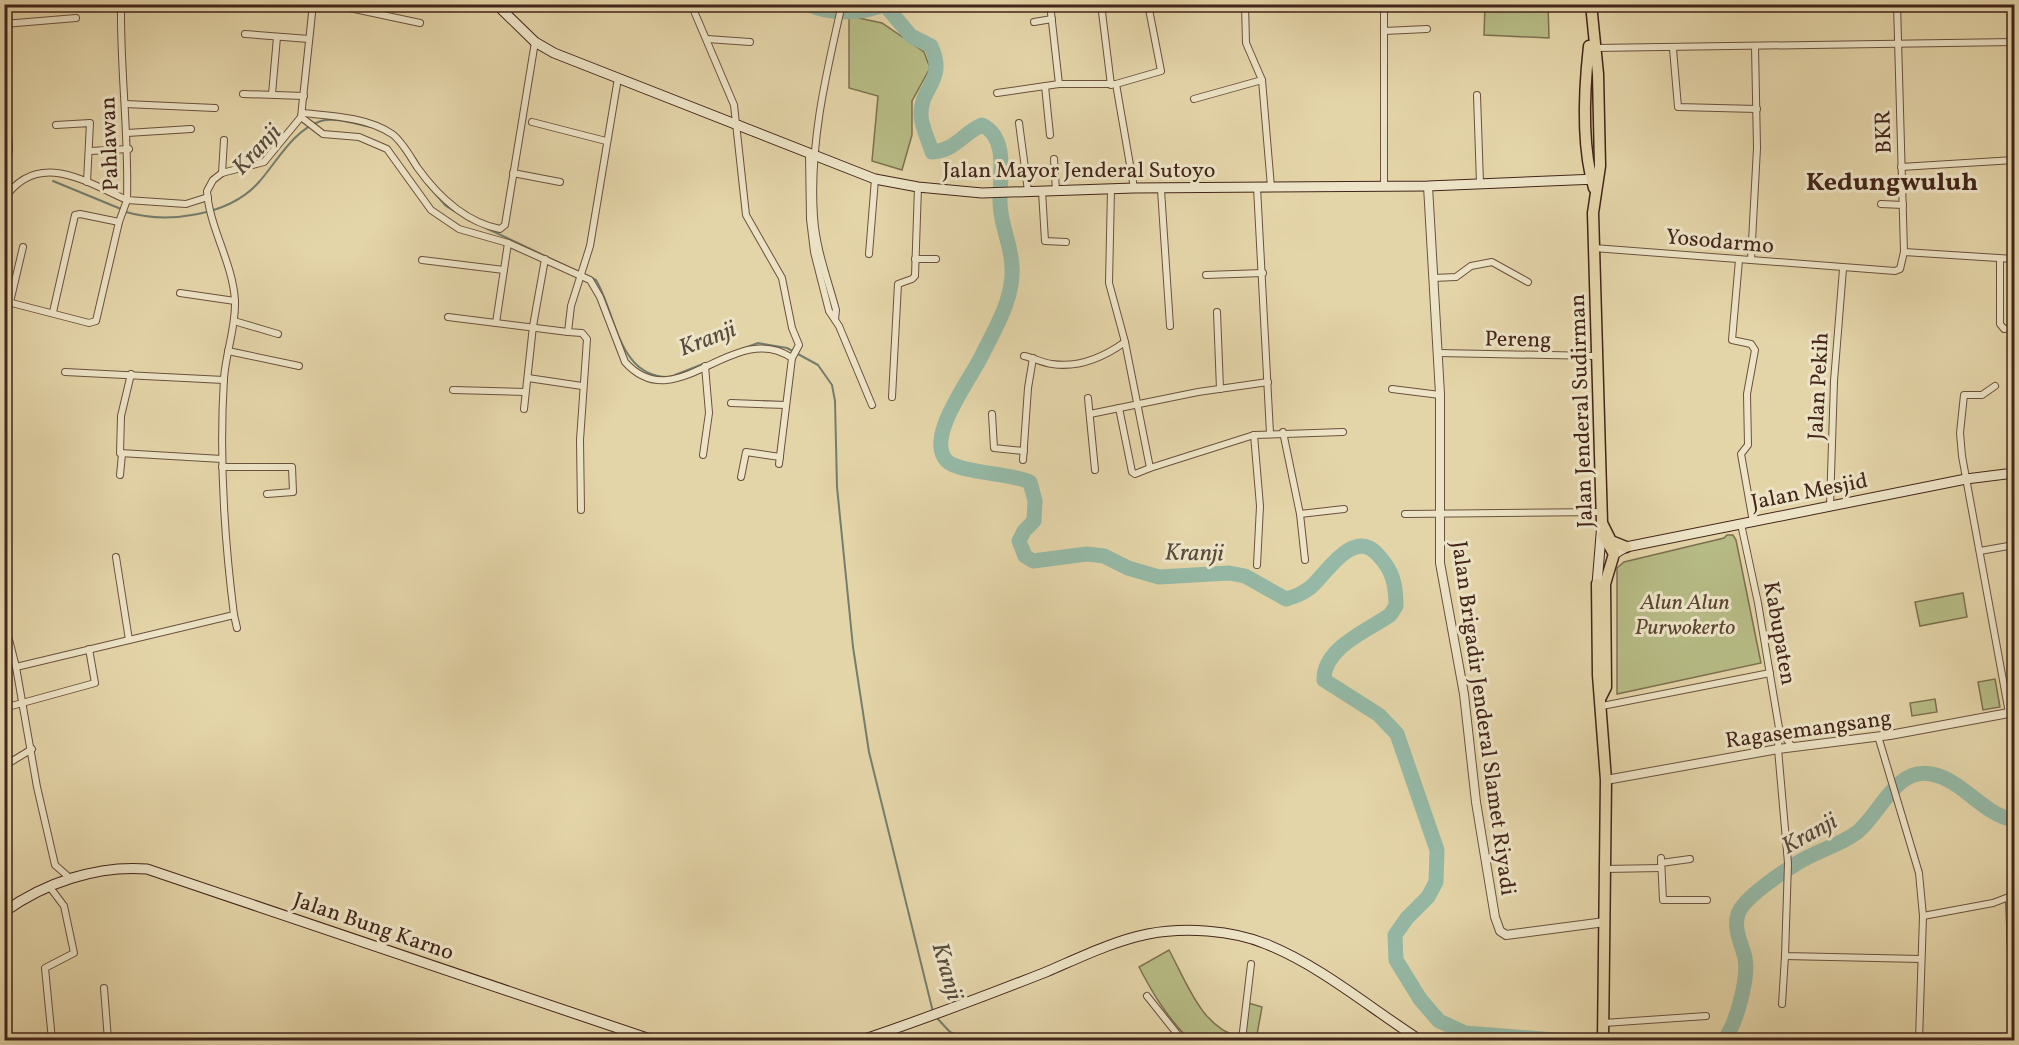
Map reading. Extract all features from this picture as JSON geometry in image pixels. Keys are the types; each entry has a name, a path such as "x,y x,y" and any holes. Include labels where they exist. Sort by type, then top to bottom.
{"main road":[{"name":"Jalan Jenderal Sudirman","path":"1591,4 1592,47 1599,104 1600,166 1594,183 1594,248 1602,520 1603,538 1614,554 1605,584 1606,687 1602,701"},
{"name":"Jalan Mayor Jenderal Sutoyo","path":"497,5 535,42 554,53 737,127 875,179 918,187 982,193 1134,188 1161,190 1428,186 1480,183 1594,183"},
{"name":"Jalan Mesjid","path":"1614,554 1626,547 1966,479 2014,473"},
{"path":"1602,520 1611,541 1626,547"},
{"path":"1597,585 1602,520"},
{"name":"Jalan Jenderal Sudirman","path":"1597,585 1598,675 1602,701 1606,780 1603,1032"},
{"name":"Jalan Bung Karno","path":"4,912 26,896 75,878 132,868 167,874 653,1041"},
{"path":"862,1041 1148,934 1175,931 1218,933 1264,943 1293,957 1420,1041"}],"street":[{"name":"Pahlawan","path":"121,4 129,149 126,203 196,203 207,197"},
{"path":"237,628 222,467 224,380 235,302 230,271 207,197 208,186 222,173 264,162 302,115 313,4"},
{"path":"331,4 420,23"},
{"path":"691,4 733,98 746,215 782,278 792,328 798,345 794,355 786,405 779,465"},
{"path":"842,4 826,71 811,154 809,207 814,252 829,311 835,319 872,405"},
{"path":"1050,4 1059,84"},
{"path":"1101,4 1134,188"},
{"path":"997,93 1059,84 1099,82 1114,85 1161,71 1148,4"},
{"path":"1245,4 1246,43 1262,80 1270,187"},
{"path":"1384,4 1384,186"},
{"name":"BKR","path":"1897,4 1904,252"},
{"path":"4,24 76,18"},
{"path":"1034,22 1052,18"},
{"path":"1384,31 1427,29"},
{"path":"245,34 309,39"},
{"path":"272,94 277,37"},
{"path":"707,39 750,42"},
{"path":"302,115 346,118 383,128 395,136 432,188 451,205 497,229 505,225 535,42"},
{"path":"1592,47 1673,49 2014,42"},
{"path":"1751,260 1758,109 1755,46"},
{"path":"1673,49 1678,107 1758,109"},
{"path":"4,68 9,150 4,170"},
{"path":"568,332 571,306 590,246 618,78"},
{"path":"1194,99 1262,80"},
{"path":"1045,86 1050,135"},
{"path":"243,94 304,96"},
{"path":"1477,95 1480,183"},
{"path":"125,104 215,108"},
{"path":"302,115 323,134 359,137 387,149 439,218 459,229 508,243 590,280 596,288 620,352 632,370 648,379 672,381 705,366 763,347 794,355"},
{"path":"56,125 89,122 90,150 87,182"},
{"path":"532,122 606,141"},
{"path":"1019,123 1027,191"},
{"path":"127,133 191,129"},
{"path":"222,173 224,140"},
{"path":"90,150 129,149"},
{"path":"1054,159 1056,191"},
{"path":"1901,166 2014,160"},
{"path":"6,196 23,181 49,171 68,174 126,203 119,219 96,321 90,323 7,302 23,247"},
{"path":"513,173 560,182"},
{"path":"4,177 6,196"},
{"path":"869,254 875,179"},
{"name":"Jalan Brigadir Jenderal Slamet Riyadi","path":"1428,186 1440,395 1440,563 1462,685 1476,802 1500,931 1506,935 1605,922"},
{"path":"892,397 898,284 914,278 918,187"},
{"path":"1257,187 1270,433"},
{"path":"1111,189 1108,283 1125,342 1150,468"},
{"path":"1161,190 1170,326"},
{"path":"1042,191 1045,240 1066,242"},
{"path":"1881,204 1903,205"},
{"path":"53,312 75,215 119,219"},
{"path":"496,323 508,243"},
{"name":"Yosodarmo","path":"1594,248 1843,269"},
{"path":"1843,269 1895,271 1902,264 1904,252 1962,255 2000,260 2014,259"},
{"path":"915,259 936,259"},
{"path":"422,260 504,270"},
{"path":"524,409 533,326 545,260"},
{"path":"1739,260 1732,340 1751,344 1755,350 1747,394 1748,446 1741,454 1753,522"},
{"path":"2000,260 2001,324 2004,329 2014,328"},
{"path":"1433,278 1456,277 1477,263 1492,262 1528,282"},
{"name":"Jalan Pekih","path":"1830,506 1834,381 1843,269"},
{"path":"1206,275 1263,273"},
{"path":"180,293 235,302"},
{"path":"1217,312 1220,388"},
{"path":"448,317 582,333 587,339 582,386 581,510"},
{"path":"234,321 278,334"},
{"path":"1024,356 1051,364 1071,365 1097,358 1125,342"},
{"path":"228,351 299,366"},
{"name":"Pereng","path":"1438,353 1597,356"},
{"path":"1023,460 1033,358"},
{"path":"702,455 709,413 705,366"},
{"path":"65,372 224,380"},
{"path":"120,475 121,416 131,374"},
{"path":"528,378 582,386"},
{"path":"1090,414 1220,388 1268,382"},
{"path":"1995,386 1982,395 1963,397 1960,433 1966,479 2012,713"},
{"path":"1392,389 1440,395"},
{"path":"453,390 525,392"},
{"path":"1088,398 1095,470"},
{"path":"731,403 786,405"},
{"path":"1119,408 1132,472 1136,474 1254,435 1283,432 1343,432"},
{"path":"992,414 994,448 1024,451"},
{"path":"1283,432 1300,514 1305,560"},
{"path":"1254,435 1260,506 1257,565"},
{"path":"741,477 746,452 780,457"},
{"path":"122,454 222,459"},
{"path":"222,467 292,467 293,492 267,494"},
{"path":"1300,514 1344,509"},
{"path":"1405,514 1440,512 1602,520"},
{"name":"Kabupaten","path":"1740,524 1779,729 1778,749 1788,863 1782,1004"},
{"path":"1980,551 2014,545"},
{"path":"116,556 129,640"},
{"path":"16,667 234,615"},
{"path":"6,624 32,749 37,787 55,865 75,878"},
{"path":"4,708 95,683 89,649"},
{"path":"1602,701 1770,674"},
{"name":"Ragasemangsang","path":"1606,780 1778,749 1878,736 2012,713"},
{"path":"1779,729 1792,747"},
{"path":"1878,736 1918,873 1923,916 1919,1041"},
{"path":"4,766 32,749"},
{"path":"1605,869 1690,859"},
{"path":"1661,863 1663,900 1707,900"},
{"path":"49,886 64,906 74,953 45,968 52,1041"},
{"path":"1923,916 1993,903 2012,896 2014,1041"},
{"path":"1785,956 1922,959"},
{"path":"1242,1041 1251,964"},
{"path":"104,988 108,1041"},
{"path":"1147,996 1182,1041"},
{"path":"1603,1032 1706,1016"}],"green space":[{"path":"808,5 885,5 867,10 836,12"},
{"path":"1485,5 1548,5 1549,38 1484,35"},
{"path":"849,16 882,23 924,52 930,68 912,101 912,135 902,170 872,161 878,96 849,88"},
{"name":"Alun Alun Purwokerto","path":"1727,535 1733,535 1736,540 1761,663 1617,694 1617,568 1624,562 1724,538"},
{"path":"1963,593 1967,617 1920,626 1915,602"},
{"path":"1995,679 2000,707 1983,710 1978,682"},
{"path":"1935,699 1937,712 1912,716 1910,703"},
{"path":"1169,950 1205,1014 1227,1032 1240,1037 1245,1002 1262,1007 1256,1040 1190,1040 1182,1032 1162,1006 1139,967"}],"waterway":[{"path":"808,4 826,10 847,12 867,10 885,4"},
{"name":"Kranji","path":"885,5 911,36 931,46 935,58 935,76 924,97 921,115 932,152 953,145 982,125 996,138 1001,157 1000,208 1011,257 1012,278 1007,301 998,323 945,424 941,438 941,451 947,461 973,471 1030,482 1035,501 1034,521 1024,531 1019,541 1025,556 1033,561 1087,554 1104,556 1128,568 1159,577 1229,573 1245,576 1286,599 1311,587 1333,563 1351,549 1360,546 1370,548 1379,556 1388,567 1393,579 1396,606 1390,615 1338,650 1326,669 1324,680 1379,715 1397,734 1437,850 1436,882 1428,897 1407,918 1395,935 1396,960 1420,999 1439,1021 1465,1033 1556,1040"},
{"name":"Kranji","path":"126,212 142,216 178,217 215,210 246,194 259,182 286,147 311,125 333,120 371,127"},
{"name":"Kranji","path":"398,143 410,161"},
{"name":"Kranji","path":"53,181 121,209"},
{"name":"Kranji","path":"425,182 446,206 470,221"},
{"name":"Kranji","path":"486,228 596,280 629,355 639,367 652,374 669,377"},
{"name":"Kranji","path":"742,349 758,343 787,348 818,365 832,385 835,401 837,487 853,647 869,752 933,1012"},
{"name":"Kranji","path":"675,375 703,364"},
{"name":"Kranji","path":"1724,1040 1737,1013 1745,977 1745,958 1738,937 1738,914 1748,900 1765,885 1799,862 1856,833 1898,785 1918,774 1942,777 1992,811 2014,820"},
{"name":"Kranji","path":"936,1017 950,1032 969,1040"}],"district":[{"name":"Kedungwuluh","path":"1892,181"}]}
